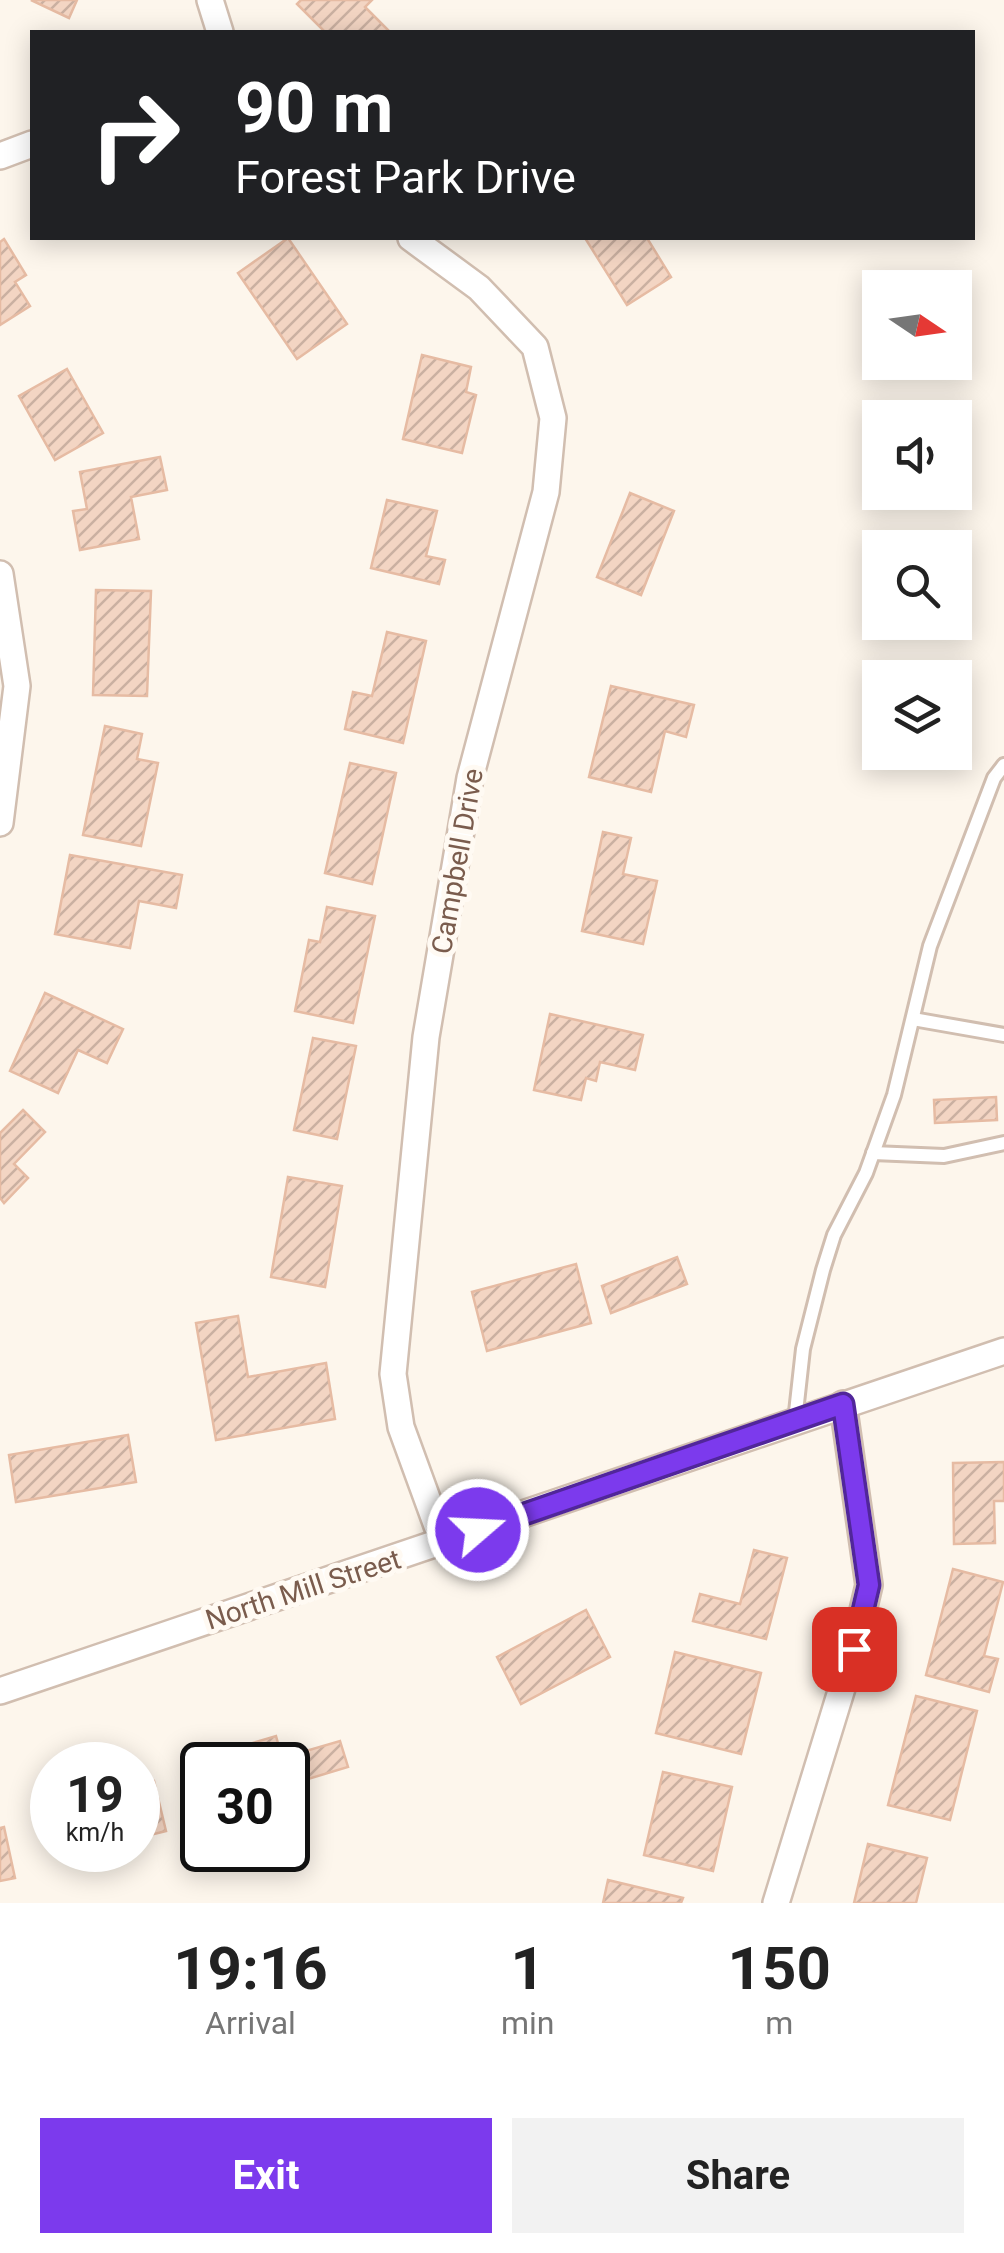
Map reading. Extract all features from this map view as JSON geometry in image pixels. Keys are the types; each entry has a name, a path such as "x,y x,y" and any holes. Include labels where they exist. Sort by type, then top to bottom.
{"street":[{"path":"210,0 219,30"},
{"path":"0,156 30,145"},
{"name":"Campbell Drive","path":"414,240 479,288 534,347 554,418 546,492 470,778 426,1037 420,1096 393,1374 401,1427 443,1542"},
{"path":"0,574 17,686 0,823"},
{"name":"North Mill Street","path":"0,1691 1004,1351"},
{"path":"776,1903 854,1649 869,1585 843,1404"}],"lane":[{"path":"796,1421 804,1349 834,1235 873,1153 894,1095 930,946 994,778 1004,765"},
{"path":"913,1020 1004,1035"},
{"path":"873,1153 944,1156 1004,1143"}],"building":[{"path":"31,0 77,0 69,18"},
{"path":"301,0 372,0 365,7 388,30 323,30 297,4"},
{"path":"4,239 26,275 15,282 30,306 0,325 0,242"},
{"path":"289,240 347,324 297,359 238,273"},
{"path":"586,240 648,240 671,277 627,305"},
{"path":"422,355 471,367 466,392 476,395 462,453 403,439"},
{"path":"67,369 103,433 55,460 19,396"},
{"path":"160,457 167,490 131,497 139,539 80,550 73,511 87,509 80,472"},
{"path":"630,493 674,511 641,595 597,577"},
{"path":"387,500 437,511 426,556 445,560 439,584 371,568"},
{"path":"96,590 151,591 147,696 93,695"},
{"path":"387,632 426,641 403,743 345,729 353,692 372,696"},
{"path":"611,686 694,705 686,737 665,731 651,792 589,777"},
{"path":"105,726 142,734 137,759 158,763 141,846 83,835"},
{"path":"350,763 396,773 372,884 325,873"},
{"path":"603,832 631,838 623,874 657,881 643,944 582,931"},
{"path":"70,855 182,875 176,908 139,901 130,948 55,934"},
{"path":"327,907 375,916 353,1023 295,1011 309,940 320,942"},
{"path":"45,993 123,1029 107,1063 78,1050 58,1093 10,1071"},
{"path":"550,1014 643,1035 635,1070 600,1062 596,1081 586,1078 581,1100 534,1090"},
{"path":"313,1038 356,1046 337,1139 294,1130"},
{"path":"996,1097 997,1120 935,1123 934,1100"},
{"path":"23,1110 45,1132 14,1164 28,1178 4,1203 0,1198 0,1133"},
{"path":"288,1177 342,1186 325,1287 271,1277"},
{"path":"677,1257 687,1284 611,1313 602,1286"},
{"path":"576,1264 591,1323 487,1351 472,1292"},
{"path":"238,1316 248,1377 326,1363 335,1419 216,1440 196,1323"},
{"path":"128,1435 136,1482 16,1502 9,1455"},
{"path":"1004,1462 1004,1501 994,1501 995,1543 954,1544 953,1463"},
{"path":"754,1550 787,1558 766,1639 693,1621 700,1594 740,1604"},
{"path":"953,1569 1003,1582 984,1656 998,1659 989,1692 926,1675"},
{"path":"586,1610 610,1657 521,1704 497,1657"},
{"path":"675,1652 761,1673 741,1754 656,1733"},
{"path":"916,1696 977,1711 950,1820 888,1805"},
{"path":"276,1736 278,1742 256,1742"},
{"path":"340,1741 348,1767 310,1778 310,1750"},
{"path":"663,1772 732,1787 713,1871 644,1855"},
{"path":"160,1806 166,1831 160,1832"},
{"path":"4,1827 15,1878 0,1881 0,1828"},
{"path":"868,1844 927,1858 916,1903 854,1903"},
{"path":"608,1880 683,1898 681,1903 603,1903"}],"route":[{"path":"478,1530 843,1404 869,1585 854,1649"}]}
